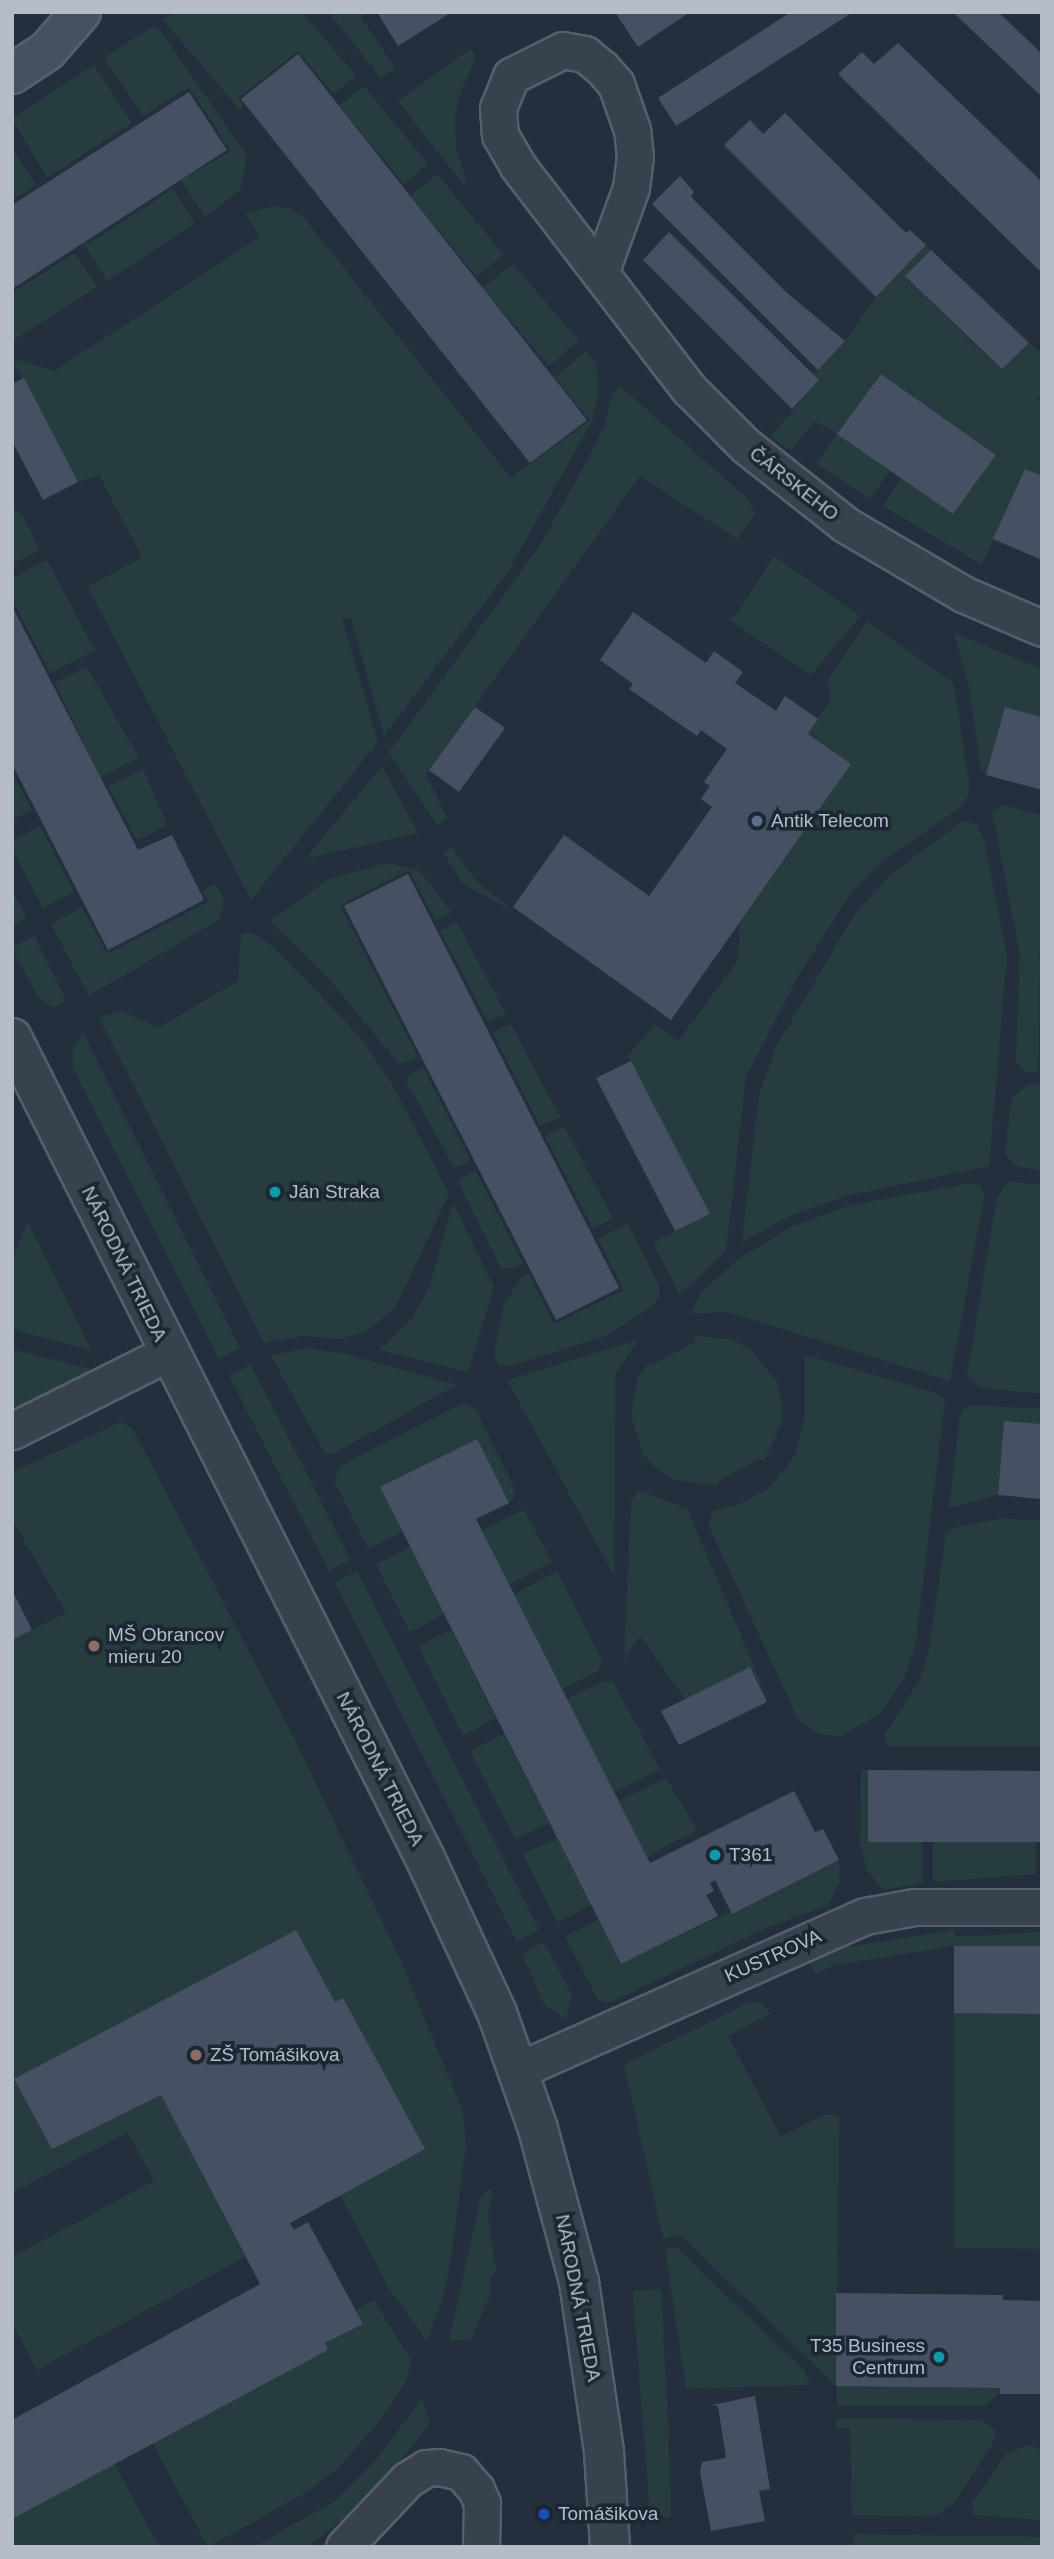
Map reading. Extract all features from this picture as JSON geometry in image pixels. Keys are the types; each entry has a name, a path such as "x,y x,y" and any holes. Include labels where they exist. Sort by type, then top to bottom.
{"main road":[{"path":"12,74 47,51 81,12"}],"street":[{"name":"ČÁRSKEHO","path":"600,273 631,188 635,157 632,130 616,84 585,54 563,50 511,76 498,108 500,135 517,165 689,389 799,493 896,557 963,594 1042,628"},
{"name":"NÁRODNÁ TRIEDA","path":"12,1038 168,1353 425,1858 519,2070 584,2311 604,2452 610,2547"},
{"path":"12,1431 168,1353"},
{"name":"KUSTROVA","path":"519,2070 865,1916 914,1907 1042,1907"},
{"path":"344,2547 416,2473 452,2467 470,2479 482,2503 481,2547"}],"green space":[{"path":"174,12 302,12 356,76 333,94 298,51 238,98 244,106 240,110 163,20"},
{"path":"328,12 367,12 361,17 395,68 381,78"},
{"path":"150,28 159,29 247,156 240,190 205,217 181,180 231,151 189,87 143,116 104,58"},
{"path":"471,48 476,57 457,101 455,125 456,149 467,181 463,184 398,101"},
{"path":"94,65 132,123 47,178 12,119"},
{"path":"364,86 428,164 404,184 339,106"},
{"path":"12,147 36,185 12,200"},
{"path":"437,174 504,255 476,276 410,196"},
{"path":"173,189 195,223 107,281 83,243 90,243"},
{"path":"275,206 289,208 305,219 511,478 590,420 554,378 586,351 596,362 598,392 592,421 509,570 384,736 351,618 342,618 378,742 251,900 88,587 142,557 99,475 78,482 14,363 19,360 54,371 260,237 245,213"},
{"path":"926,245 931,250 906,277 974,344 1002,369 1029,343 1042,354 1042,393 1037,399 1042,404 1042,476 1025,469 982,565 883,506 901,478 953,514 996,455 881,374 838,434 890,470 870,499 816,464 837,434 815,421 791,450 770,437 819,380 814,374 845,341 876,297"},
{"path":"75,253 97,287 12,341 12,293"},
{"path":"513,264 579,341 549,366 482,288"},
{"path":"620,386 749,500 755,514 737,539 640,476 426,774 447,818 437,825 389,752 539,547 588,459 605,424 612,394"},
{"path":"12,508 23,516 40,550 12,564"},
{"path":"774,556 860,616 811,675 728,619 737,614"},
{"path":"47,560 95,651 50,673 12,599 12,578"},
{"path":"867,621 954,684 970,792 961,807 888,857 850,894 796,980 746,1077 726,1251 680,1295 653,1243 709,1214 628,1056 655,1024 678,1041 738,960 740,922 850,764 808,734 831,699 827,681"},
{"path":"954,633 1042,669 1042,717 1005,707 986,775 981,770 969,687"},
{"path":"87,667 139,758 100,778 55,683"},
{"path":"382,766 418,833 310,858 309,854"},
{"path":"143,769 167,825 137,840 108,786"},
{"path":"12,772 32,810 12,820"},
{"path":"1004,805 1042,815 1038,1072 1026,1072 1016,1063 1020,954 992,811"},
{"path":"963,821 977,824 984,840 1007,956 989,1166 846,1196 790,1216 742,1242 759,1095 776,1047 855,914 890,875"},
{"path":"40,826 74,892 43,908 12,848 12,841"},
{"path":"452,847 475,880 514,911 463,884 443,852"},
{"path":"387,863 420,871 451,912 435,920 409,870 340,905 418,1057 404,1063 398,1063 330,980 270,921 329,879"},
{"path":"215,884 224,900 220,919 89,996 51,924 82,907 107,954 208,902 202,891"},
{"path":"12,891 27,918 12,926"},
{"path":"457,922 506,1015 488,1022 440,931"},
{"path":"241,933 253,933 274,947 361,1038 394,1087 449,1194 395,1308 367,1331 340,1339 304,1336 264,1343 99,1017 122,1011 158,1028 238,981"},
{"path":"34,935 64,996 64,1001 53,1008 38,997 12,948"},
{"path":"511,1024 560,1117 540,1126 493,1033"},
{"path":"83,1032 240,1348 219,1359 73,1068 72,1049"},
{"path":"423,1067 471,1161 454,1168 407,1082 409,1075"},
{"path":"1042,1082 1042,1171 1015,1166 1005,1154 1012,1097 1028,1085"},
{"path":"564,1126 613,1218 593,1229 545,1136"},
{"path":"476,1171 523,1264 513,1268 501,1268 459,1184 459,1179"},
{"path":"1008,1181 1042,1185 1042,1394 978,1387 967,1376 997,1197"},
{"path":"966,1184 980,1185 984,1196 950,1381 727,1312 691,1314 700,1294 737,1260 791,1227 851,1205"},
{"path":"453,1203 494,1287 468,1372 379,1350 411,1320 429,1288"},
{"path":"28,1222 92,1351 12,1329 12,1260"},
{"path":"628,1223 659,1286 659,1297 652,1306 606,1336 513,1365 498,1365 494,1353 504,1304 521,1278 529,1274 554,1324 624,1290 598,1239"},
{"path":"695,1336 731,1339 751,1350 777,1382 782,1403 781,1424 764,1461 759,1459 718,1481 718,1486 675,1480 656,1468 643,1454 631,1416 637,1379 649,1362 654,1364 695,1342"},
{"path":"638,1340 615,1375 614,1576 507,1380"},
{"path":"304,1348 346,1354 457,1385 335,1453 325,1454 271,1356"},
{"path":"12,1349 95,1370 12,1411"},
{"path":"805,1355 933,1392 945,1400 915,1648 904,1678 880,1714 841,1736 818,1734 798,1719 708,1524 713,1511 740,1504 770,1487 794,1457 805,1418"},
{"path":"251,1365 351,1560 329,1571 229,1376"},
{"path":"464,1403 475,1408 514,1487 514,1498 509,1503 476,1439 381,1487 402,1532 368,1549 335,1482 337,1472 344,1464"},
{"path":"974,1405 1042,1409 1042,1424 1004,1421 998,1495 949,1508 960,1417 965,1408"},
{"path":"121,1422 133,1429 291,1732 401,1961 463,2112 466,2145 452,2250 445,2291 427,2341 390,2290 340,2195 343,1998 335,2002 296,1930 14,2079 52,2149 161,2095 245,2257 37,2370 12,2323 12,2257 154,2181 128,2132 12,2193 12,1640 66,1613 12,1519 12,1472"},
{"path":"639,1491 687,1508 769,1702 750,1667 685,1699 640,1636 624,1660 631,1501"},
{"path":"524,1510 552,1562 509,1585 482,1530"},
{"path":"1004,1518 1042,1521 1042,1746 888,1746 884,1736 920,1679 929,1648 946,1534 953,1528"},
{"path":"410,1547 444,1614 410,1632 376,1564"},
{"path":"357,1571 539,1930 517,1942 335,1583"},
{"path":"557,1571 602,1661 598,1671 562,1689 514,1595"},
{"path":"451,1630 496,1718 463,1736 418,1646"},
{"path":"604,1681 613,1682 660,1769 614,1792 567,1699"},
{"path":"504,1734 549,1823 515,1839 470,1751"},
{"path":"861,1770 868,1770 868,1841 922,1842 923,1883 883,1890 867,1870 860,1843"},
{"path":"666,1778 697,1830 647,1857 619,1801"},
{"path":"557,1838 591,1905 557,1922 523,1854"},
{"path":"933,1842 1036,1842 1036,1874 933,1882"},
{"path":"839,1860 840,1881 828,1905 766,1928 609,2003 598,2000 565,1937 598,1920 621,1964"},
{"path":"954,1930 955,1937 1042,1932 1042,2249 954,2248 954,1946 834,1965 816,1974 809,1963 834,1949"},
{"path":"544,1942 572,1996 566,2019 544,2005 522,1954"},
{"path":"749,2002 762,2003 771,2014 728,2036 781,2137 826,2114 839,2116 836,2386 680,2235 663,2238 624,2064"},
{"path":"489,2189 493,2191 488,2215 496,2270 490,2277 491,2292 471,2340 449,2341 481,2196"},
{"path":"676,2247 804,2370 810,2385 686,2389 665,2249"},
{"path":"661,2289 671,2517 650,2517 633,2291"},
{"path":"374,2300 411,2360 407,2380 381,2420 337,2469 307,2492 208,2547 152,2442 327,2350 325,2343 363,2324 356,2310"},
{"path":"837,2386 1000,2388 1000,2394 984,2406 837,2406"},
{"path":"422,2398 430,2423 373,2496 307,2547 254,2547 335,2501 376,2460"},
{"path":"837,2418 981,2420 994,2429 996,2438 954,2503 933,2517 852,2515 850,2428 835,2428"},
{"path":"1029,2445 1042,2450 1042,2520 973,2515 972,2503 1007,2453"},
{"path":"114,2463 159,2547 12,2547 12,2519"},
{"path":"854,2534 1042,2537 1042,2547 854,2547"}],"building":[{"path":"377,12 452,12 398,46"},
{"path":"615,12 690,12 638,47"},
{"path":"791,12 853,12 676,126 658,98"},
{"path":"953,12 998,12 1014,27 1042,54 1042,97"},
{"path":"898,43 1042,182 1042,273 838,74 862,52 874,64"},
{"path":"298,54 587,420 530,463 241,99"},
{"path":"189,92 227,150 12,289 12,205"},
{"path":"785,113 906,233 910,230 926,245 876,297 724,145 750,120 763,134"},
{"path":"680,176 694,192 691,197 786,292 845,341 818,370 652,204"},
{"path":"669,232 819,380 792,409 643,260"},
{"path":"931,250 1029,343 1002,369 905,276"},
{"path":"881,374 996,455 953,514 837,434"},
{"path":"24,378 78,482 43,500 12,441 12,384"},
{"path":"1025,469 1042,476 1042,560 993,539"},
{"path":"12,606 138,850 172,835 204,900 108,950 12,764"},
{"name":"Antik Telecom","path":"633,612 706,663 714,651 743,672 735,683 776,711 785,696 818,719 808,734 851,764 671,1020 513,907 564,835 649,896 712,807 701,799 710,786 704,782 727,749 701,730 697,736 629,689 633,684 600,660"},
{"path":"475,707 505,728 459,792 429,770"},
{"path":"1005,707 1042,717 1042,790 986,775"},
{"path":"408,874 619,1288 556,1320 344,906"},
{"path":"631,1061 710,1214 675,1231 596,1078"},
{"path":"1004,1421 1042,1424 1042,1499 998,1495"},
{"path":"477,1439 509,1503 476,1519 650,1863 794,1791 815,1832 823,1829 839,1860 732,1914 715,1880 710,1883 714,1891 706,1895 718,1916 621,1964 380,1487"},
{"path":"12,1590 32,1630 12,1640"},
{"path":"750,1667 767,1702 679,1745 661,1711"},
{"path":"868,1770 1042,1771 1042,1842 868,1842"},
{"path":"296,1930 335,2002 343,1998 425,2149 290,2223 294,2230 308,2222 363,2324 325,2343 328,2350 12,2519 12,2420 260,2284 161,2095 52,2149 14,2079"},
{"path":"954,1946 1042,1946 1042,2014 954,2013"},
{"name":"T35 Business Centrum","path":"836,2293 1003,2295 1003,2300 1042,2301 1042,2394 1000,2394 1000,2388 836,2386"},
{"path":"755,2396 770,2489 759,2491 765,2521 711,2531 700,2472 702,2462 726,2458 718,2406 712,2405"}],"place":[{"name":"Antik Telecom","path":"757,821"},
{"name":"Ján Straka","path":"275,1192"},
{"name":"MŠ Obrancov mieru 20","path":"94,1646"},
{"name":"T361","path":"715,1855"},
{"name":"ZŠ Tomášikova","path":"196,2055"},
{"name":"T35 Business Centrum","path":"939,2357"},
{"name":"Tomášikova","path":"544,2514"}]}
